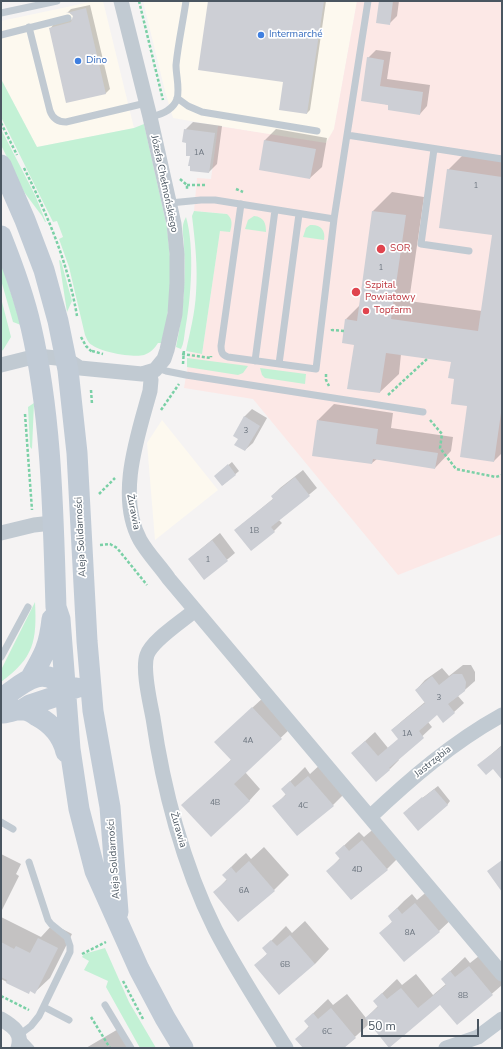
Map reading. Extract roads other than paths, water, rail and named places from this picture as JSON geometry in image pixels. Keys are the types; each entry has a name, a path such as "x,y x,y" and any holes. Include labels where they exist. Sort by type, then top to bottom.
{"main road":[{"name":"Aleja Solidarności","path":"1,165 25,220 44,270 53,299 66,359 77,453 96,545 90,686 96,730 110,807 118,919"},
{"name":"Aleja Solidarności","path":"1,236 22,294 37,356 48,440 56,607 60,619 70,748 80,809 95,871 105,895 118,919 142,975 165,1018 184,1048"},
{"path":"30,679 48,645 53,613 56,607"},
{"path":"1,699 30,679 39,676 50,677 58,681 65,689"},
{"path":"22,710 30,705 54,697 65,689 90,686"},
{"path":"1,713 22,710 30,712 46,721 56,731 63,743 68,768 74,776"}],"street":[{"name":"Józefa Chełmońskiego","path":"121,1 170,203 177,254 176,300 170,340 164,359 153,370"},
{"path":"1,365 37,356 66,359 80,368 136,374 153,370"},
{"name":"Żurawia","path":"153,370 150,391 132,456 129,494 132,516 140,540 169,579 502,974"},
{"path":"1,533 38,524 52,523"},
{"name":"Żurawia","path":"196,610 154,644 146,659 149,694 161,764 180,839 208,915 237,968 286,1048"},
{"name":"Jastrzębia","path":"370,817 401,788 458,742 502,715"},
{"path":"1,1019 14,1027 18,1041"},
{"path":"446,1048 478,1037 502,1019"}],"lane":[{"path":"1,13 57,1"},
{"path":"29,28 50,111 57,120 66,122 148,110 166,111 175,103 177,98 177,59 186,1"},
{"path":"241,204 221,349 223,355 255,361 316,368 334,218 368,1"},
{"path":"1,35 68,18"},
{"path":"177,98 188,106 202,112 317,131"},
{"path":"346,135 502,159"},
{"path":"434,149 421,244 469,251"},
{"path":"170,203 215,200 334,218"},
{"path":"255,361 275,210"},
{"path":"280,364 300,214"},
{"path":"153,370 423,412"},
{"path":"1,657 28,607"},
{"path":"1,822 13,828"},
{"path":"29,862 48,920 64,934 69,941 70,946 69,958 44,1007 39,1016 18,1041 31,1048"},
{"path":"105,1005 131,1048"},
{"path":"44,1007 69,1020"}],"place":[{"name":"Intermarché","path":"261,35"},
{"name":"Dino","path":"78,61"},
{"name":"SOR","path":"381,249"},
{"name":"Szpital Powiatowy","path":"356,292"},
{"name":"Topfarm","path":"366,311"}]}
